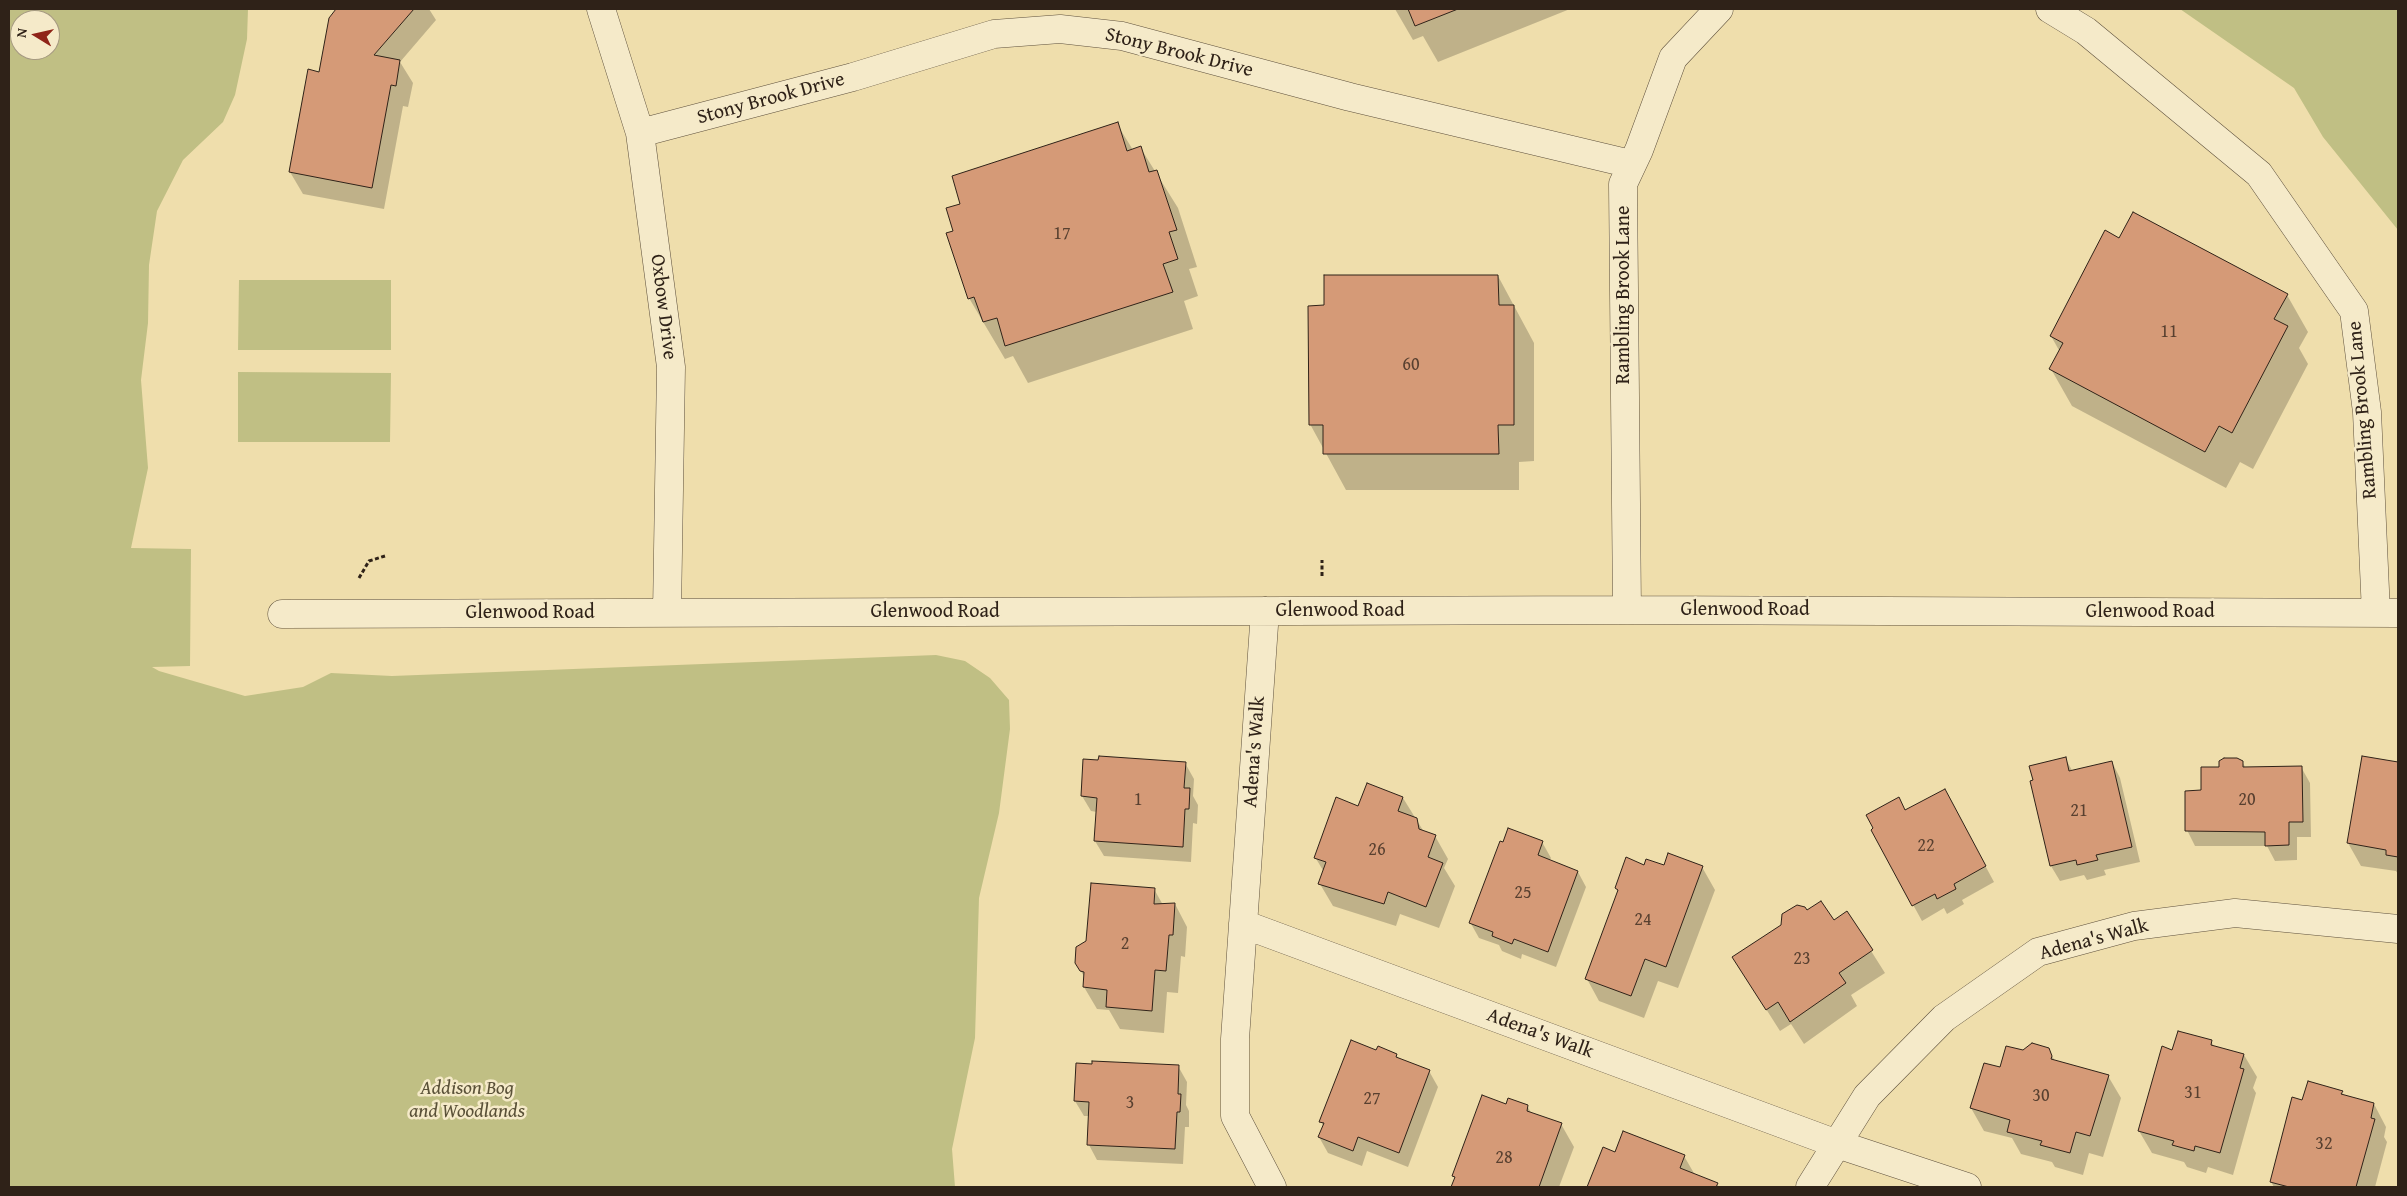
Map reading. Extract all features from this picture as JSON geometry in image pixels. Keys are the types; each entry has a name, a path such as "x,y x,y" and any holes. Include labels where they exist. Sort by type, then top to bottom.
{"street":[{"name":"Oxbow Drive","path":"601,9 640,133 671,367 667,612"},
{"name":"Rambling Brook Lane","path":"1627,610 1623,184 1673,58 1719,9"},
{"name":"Rambling Brook Lane","path":"2050,9 2086,31 2259,174 2354,311 2367,412 2387,613"},
{"name":"Stony Brook Drive","path":"640,133 853,77 994,34 1060,29 1122,36 1350,97 1631,164"},
{"name":"Glenwood Road","path":"282,614 1627,610 2387,613"},
{"name":"Adena's Walk","path":"1265,611 1235,1038 1235,1116 1272,1187"},
{"name":"Adena's Walk","path":"1810,1187 1867,1096 1944,1018 2038,952 2134,926 2235,913 2398,929"},
{"name":"Adena's Walk","path":"1244,924 1837,1144 1967,1187"}],"path":[{"path":"1322,560 1322,581"}],"green space":[{"name":"Addison Bog and Woodlands","path":"9,9 248,9 247,39 235,95 223,122 183,160 157,211 149,265 148,323 141,380 148,468 131,548 191,549 190,666 152,667 159,671 245,696 303,687 331,673 392,676 936,655 965,661 990,678 1009,700 1010,729 999,813 979,898 975,1038 952,1149 955,1187 9,1187"},
{"path":"2180,9 2398,9 2398,230 2323,137 2294,88"},
{"path":"239,280 391,280 391,350 238,350"},
{"path":"238,372 391,373 390,442 238,442"}],"building":[{"path":"336,9 414,9 374,55 400,60 396,86 391,85 372,188 289,172 308,69 319,72 329,18"},
{"path":"1408,9 1458,9 1415,26"},
{"path":"1118,122 1127,151 1141,146 1149,172 1157,170 1177,230 1169,232 1178,259 1163,264 1173,292 1005,346 997,318 983,322 974,297 968,299 946,233 953,231 946,208 960,204 952,176"},
{"path":"2133,212 2288,294 2274,319 2288,326 2232,433 2219,426 2205,452 2049,369 2063,343 2050,336 2105,230 2119,238"},
{"path":"1324,275 1498,275 1499,305 1514,305 1514,425 1498,425 1499,454 1323,454 1323,425 1309,425 1308,306 1324,305"},
{"path":"1099,756 1186,762 1184,788 1190,788 1189,809 1185,809 1183,847 1094,841 1097,798 1081,796 1083,759 1098,760"},
{"path":"2362,756 2398,762 2398,857 2386,855 2386,850 2347,843"},
{"path":"2066,757 2069,771 2112,761 2132,847 2096,855 2098,860 2077,865 2076,860 2050,866 2030,781 2033,780 2029,766"},
{"path":"2224,758 2237,758 2243,761 2243,767 2302,766 2303,822 2289,822 2289,845 2265,846 2265,832 2185,831 2185,791 2201,790 2201,767 2219,767 2219,761"},
{"path":"1367,783 1403,797 1398,811 1417,818 1419,829 1436,835 1428,857 1443,863 1426,907 1388,892 1384,904 1318,884 1326,862 1314,858 1336,797 1358,806"},
{"path":"1945,789 1986,866 1954,884 1956,889 1937,899 1935,894 1912,906 1871,830 1873,828 1866,815 1899,797 1905,810"},
{"path":"1508,828 1543,841 1538,855 1578,871 1548,952 1514,939 1512,944 1492,936 1493,932 1469,923 1500,841 1503,842"},
{"path":"1668,853 1703,866 1666,967 1645,959 1631,996 1585,979 1618,890 1615,888 1626,857 1644,865 1646,859 1664,865"},
{"path":"1091,883 1155,888 1154,904 1175,903 1173,935 1169,935 1166,971 1155,970 1152,1011 1106,1007 1107,990 1083,987 1084,972 1080,971 1075,963 1076,947 1086,941"},
{"path":"1821,901 1834,920 1847,911 1873,950 1839,973 1846,983 1790,1022 1778,1002 1766,1010 1732,957 1781,925 1782,914 1797,905 1805,907 1807,910"},
{"path":"2178,1031 2212,1040 2211,1045 2244,1054 2240,1068 2244,1069 2220,1153 2195,1146 2194,1151 2172,1145 2174,1141 2138,1131 2162,1046 2172,1050"},
{"path":"1351,1040 1376,1050 1378,1046 1397,1054 1396,1057 1430,1070 1399,1153 1358,1137 1353,1151 1318,1137 1324,1123 1319,1122"},
{"path":"2032,1043 2049,1048 2052,1056 2051,1059 2109,1075 2090,1136 2076,1132 2070,1153 2040,1145 2042,1141 2007,1132 2010,1120 1970,1108 1984,1063 2000,1067 2006,1046 2023,1050"},
{"path":"1092,1061 1179,1065 1178,1094 1181,1094 1180,1112 1177,1112 1175,1149 1087,1145 1089,1102 1074,1101 1076,1063 1092,1064"},
{"path":"2308,1081 2343,1091 2341,1094 2374,1103 2371,1118 2375,1119 2356,1187 2289,1187 2270,1182 2292,1097 2302,1100"},
{"path":"1482,1095 1506,1104 1508,1098 1528,1105 1527,1111 1562,1123 1539,1187 1451,1187 1455,1177 1452,1176"},
{"path":"1623,1131 1685,1155 1680,1168 1718,1183 1716,1187 1587,1187 1603,1147 1615,1152"}]}
